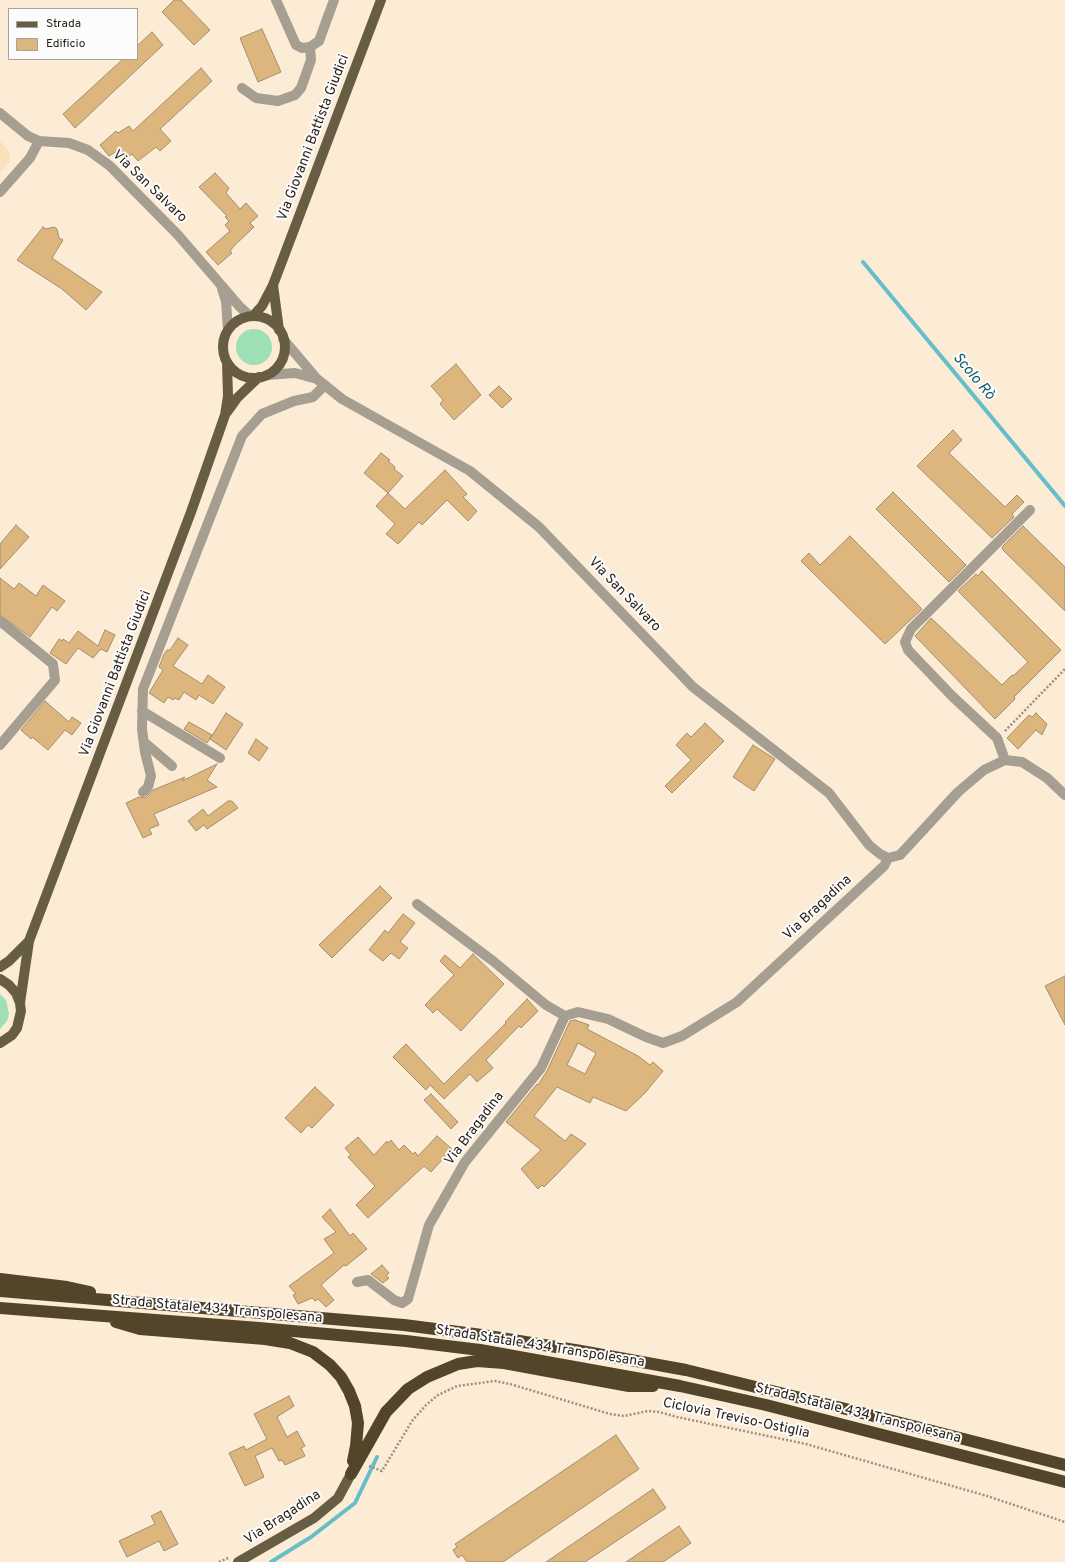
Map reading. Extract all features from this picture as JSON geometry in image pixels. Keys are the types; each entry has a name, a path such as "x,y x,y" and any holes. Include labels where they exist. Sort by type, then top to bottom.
{"highway":[{"path":"0,1279 67,1287 130,1302"},
{"name":"Strada Statale 434 Transpolesana","path":"0,1291 404,1325 482,1335 581,1351 686,1370 1065,1465"},
{"name":"Strada Statale 434 Transpolesana","path":"0,1308 267,1328 458,1347 581,1366 766,1405 1065,1482"},
{"path":"82,1314 140,1329 265,1339 290,1344 312,1352 330,1365 341,1377 355,1406 358,1422 356,1446 351,1474"},
{"path":"351,1474 386,1412 408,1389 427,1377 458,1364 477,1361 504,1363 629,1386 680,1386"}],"main road":[{"name":"Via Giovanni Battista Giudici","path":"0,1043 12,1035 17,1028 21,1011 20,1003 29,941 186,526 225,416 228,396 227,362 223,346 228,330 240,320 252,316 262,306 273,285 381,0"},
{"name":"Via Giovanni Battista Giudici","path":"225,416 237,398 263,376 273,371 282,358 284,349 273,285"},
{"path":"252,316 263,318 272,322 281,334"},
{"path":"227,362 232,369 240,375 263,376"},
{"name":"Via Giovanni Battista Giudici","path":"0,967 29,941"},
{"path":"0,980 9,985 16,993 20,1003"},
{"name":"Via Bragadina","path":"238,1562 314,1518 338,1498 351,1474"}],"street":[{"path":"276,0 296,45 302,48 310,47 318,41 334,0"},
{"path":"242,88 256,98 278,101 295,95 301,88 311,60 310,47"},
{"name":"Via San Salvaro","path":"0,113 23,132 39,141 69,143 88,150 110,166 178,235 221,285 252,316"},
{"path":"0,192 30,158 39,141"},
{"name":"Via San Salvaro","path":"221,285 226,301 228,330"},
{"name":"Via San Salvaro","path":"281,334 321,382 342,399 470,471 539,527 693,687 829,793 869,845 880,854 888,858"},
{"name":"Via San Salvaro","path":"263,376 295,373 321,382"},
{"path":"143,792 148,787 151,776 144,742 142,689 242,436 262,414 294,401 313,397 321,382"},
{"path":"1030,510 911,629 905,642 908,650 952,696 997,738 1004,760 1022,762 1047,778 1065,795"},
{"path":"0,621 53,664 55,680 0,745"},
{"path":"142,711 220,758"},
{"path":"144,742 172,766"},
{"name":"Via Bragadina","path":"357,1282 368,1280 394,1300 402,1303 408,1299 429,1226 464,1162 541,1068 565,1016 578,1012 608,1019 646,1037 663,1043 682,1036 737,1002 884,866 888,858 900,855 958,792 984,770 1004,760"},
{"path":"417,904 493,961 546,1005 565,1016"}],"path":[{"path":"997,738 1065,669"},
{"name":"Ciclovia Treviso-Ostiglia","path":"367,1465 382,1471 412,1421 426,1404 438,1395 457,1386 494,1382 510,1384 610,1414 624,1416 648,1411 659,1412 677,1418 806,1444 987,1496 1065,1522"}],"shaded area":[{"path":"0,141 8,150 10,162 0,172"}],"green space":[{"path":"258,329 267,334 271,340 271,354 267,360 258,365 250,365 241,360 237,354 236,343 241,334 247,330"},
{"path":"0,994 6,1000 9,1014 7,1021 0,1029"}],"building":[{"path":"174,0 181,0 210,30 194,45 162,12"},
{"path":"262,29 281,72 258,82 240,38"},
{"path":"152,32 163,45 75,128 63,114 122,60 138,60 138,45"},
{"path":"201,68 212,81 160,129 171,141 160,151 156,147 138,161 132,154 126,158 117,151 109,156 100,145 116,131 118,133 129,126 133,131"},
{"path":"215,173 229,188 226,193 240,209 246,203 258,216 250,223 254,227 234,246 230,251 232,253 218,265 206,252 230,231 225,225 229,221 225,217 227,216 199,187"},
{"path":"43,227 46,229 54,227 57,229 59,238 63,240 52,258 102,292 86,310 62,289 17,260"},
{"path":"456,364 481,395 454,420 440,404 443,400 431,386"},
{"path":"499,386 512,399 502,408 489,395"},
{"path":"953,430 962,440 949,453 1005,507 1017,495 1024,502 1012,514 1014,517 992,538 917,466"},
{"path":"381,453 390,460 388,461 395,467 394,469 403,476 388,493 364,473"},
{"path":"445,470 467,494 463,497 477,511 468,521 447,500 422,525 419,522 398,544 386,534 395,524 376,506 388,493 405,509"},
{"path":"893,492 966,565 949,582 876,509"},
{"path":"16,525 29,537 0,569 0,544"},
{"path":"1023,526 1065,567 1065,611 1003,550 1002,547"},
{"path":"850,536 922,609 885,644 801,561 809,553 820,565"},
{"path":"982,571 1061,650 1014,697 1015,699 995,719 915,636 931,618 1002,685 1028,662 958,591 976,574 978,576"},
{"path":"0,578 14,589 19,583 36,596 43,585 65,601 57,611 52,607 30,637 0,615"},
{"path":"105,630 115,635 107,652 101,649 93,658 78,648 66,664 50,653 59,639 62,641 63,639 69,643 78,631 98,646"},
{"path":"178,638 188,645 173,666 202,684 208,675 225,687 213,704 199,695 196,700 184,692 179,700 175,698 173,700 168,697 164,703 149,693 163,670 159,667 164,654 167,650 170,650"},
{"path":"45,701 69,722 72,717 81,723 72,735 65,730 48,750 32,737 31,739 21,730"},
{"path":"226,713 243,724 226,750 210,739"},
{"path":"1036,713 1047,724 1042,735 1036,730 1018,749 1007,738 1029,715 1032,717"},
{"path":"189,722 212,735 207,743 184,729"},
{"path":"705,723 724,741 672,793 665,786 691,760 676,745 687,733 691,737"},
{"path":"256,739 268,748 259,761 248,753"},
{"path":"753,745 775,759 754,791 733,777"},
{"path":"217,764 207,780 217,787 154,814 159,825 149,829 152,834 143,838 126,803 139,797 145,798 153,790 185,777 182,781"},
{"path":"228,801 232,801 238,808 207,829 204,825 196,831 188,821 203,809 208,816"},
{"path":"380,886 392,898 332,958 319,945"},
{"path":"403,914 415,923 400,942 408,948 399,959 391,953 383,961 369,950 385,930 388,933"},
{"path":"473,954 504,984 461,1031 437,1009 433,1013 425,1005 454,975 440,961 445,955 460,968"},
{"path":"1065,976 1065,1025 1045,986"},
{"path":"527,999 538,1011 521,1028 519,1026 486,1060 493,1068 477,1082 470,1074 444,1099 430,1085 426,1090 393,1057 406,1044 444,1084 506,1023 505,1022"},
{"path":"575,1020 589,1025 587,1029 638,1056 650,1065 653,1062 663,1071 645,1093 626,1111 593,1097 590,1103 557,1087 534,1116 565,1141 571,1134 586,1144 544,1187 542,1185 538,1189 521,1169 541,1150 506,1122 537,1084 538,1085 547,1071 570,1021","holes":["578,1043 596,1053 585,1074 567,1065"]},
{"path":"315,1087 334,1105 312,1128 308,1125 301,1133 285,1118"},
{"path":"431,1094 458,1122 451,1129 424,1100"},
{"path":"437,1136 452,1149 431,1172 424,1166 368,1218 356,1205 375,1186 348,1157 351,1155 345,1148 358,1137 374,1155 387,1141 388,1143 391,1140 399,1150 404,1145 413,1154 415,1152 418,1156"},
{"path":"330,1209 350,1236 353,1233 367,1249 346,1266 344,1265 321,1285 334,1300 326,1307 318,1299 315,1301 312,1298 298,1304 293,1295 296,1294 289,1286 334,1253 324,1239 336,1232 322,1217"},
{"path":"382,1265 389,1273 386,1276 389,1278 383,1283 371,1274"},
{"path":"289,1396 294,1406 277,1417 287,1437 297,1431 305,1446 301,1448 305,1456 285,1465 282,1460 279,1461 272,1448 255,1456 264,1477 245,1486 229,1453 244,1446 246,1450 267,1439 254,1414"},
{"path":"616,1435 639,1469 503,1562 467,1562 462,1555 458,1558 453,1550 457,1547 455,1544"},
{"path":"653,1489 666,1508 585,1562 546,1562"},
{"path":"161,1511 178,1544 164,1551 159,1541 127,1557 119,1541 155,1524 151,1516"},
{"path":"679,1526 691,1543 663,1562 626,1562"}],"waterway":[{"name":"Scolo Rò","path":"863,262 1065,506"},
{"path":"271,1562 311,1537 355,1503 377,1457"}]}
